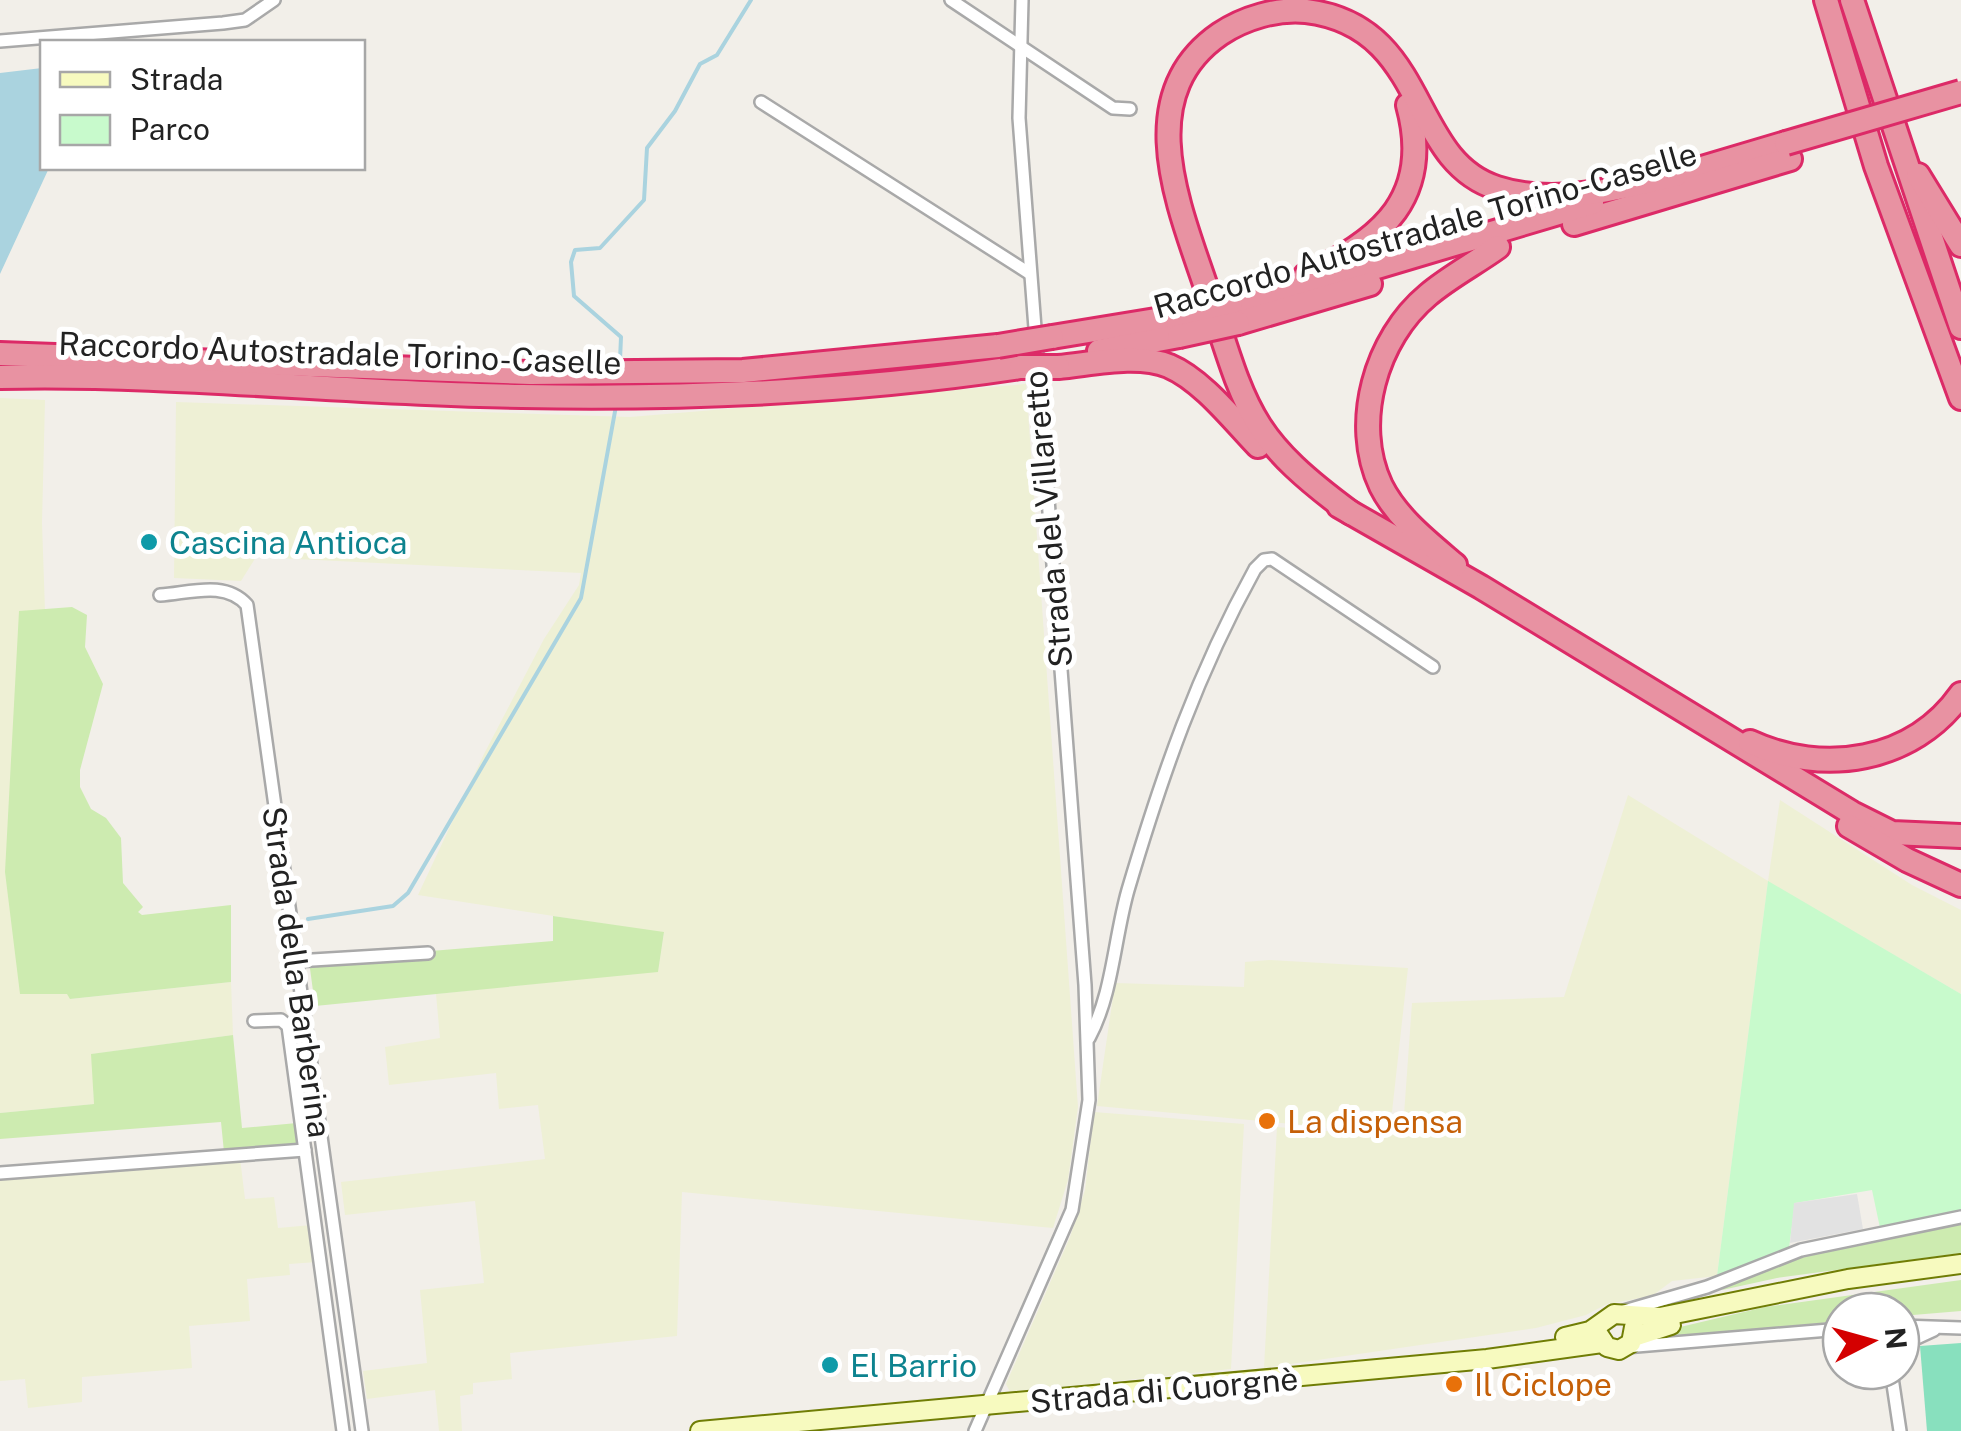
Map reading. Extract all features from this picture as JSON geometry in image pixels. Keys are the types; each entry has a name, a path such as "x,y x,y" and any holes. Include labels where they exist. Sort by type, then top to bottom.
{"highway":[{"path":"1826,0 1876,166 1961,398"},
{"path":"1852,0 1961,328"},
{"path":"1351,513 1284,461 1257,428 1246,406 1174,186 1167,127 1184,72 1211,41 1249,19 1303,11 1330,16 1369,38 1411,82 1432,132 1456,162 1494,188 1566,196 1676,175"},
{"path":"1238,308 1341,259 1392,219 1408,194 1415,131 1398,78 1369,38"},
{"name":"Raccordo Autostradale Torino-Caselle","path":"1238,308 1498,247 1961,92"},
{"name":"Raccordo Autostradale Torino-Caselle","path":"0,354 50,365 522,396 810,391 1010,369 1176,327 1496,234 1676,175 1961,108"},
{"path":"1896,140 1961,244"},
{"path":"1480,587 1404,519 1381,486 1370,450 1368,416 1376,372 1396,331 1428,294 1498,247"},
{"name":"Raccordo Autostradale Torino-Caselle","path":"0,378 50,365 530,374 743,371 998,346 1055,355"},
{"path":"1055,355 1168,366 1212,400 1286,476 1696,717 1771,766 1859,833 1961,884"},
{"path":"1696,717 1792,756 1829,761 1866,758 1930,729 1961,694"},
{"path":"1771,766 1892,833 1961,836"}],"main road":[{"path":"1630,1342 1623,1316 1660,1318 1848,1279 1961,1264"},
{"path":"1601,1334 1612,1350 1784,1294"},
{"name":"Strada di Cuorgnè","path":"700,1431 1447,1360 1601,1334 1623,1316"}],"street":[{"path":"0,40 245,20 274,0"},
{"path":"951,0 1113,108 1130,108"},
{"name":"Strada del Villaretto","path":"976,1431 1072,1210 1089,1100 1088,1038 1029,273 1018,43 1022,0"},
{"path":"761,102 1029,273"},
{"name":"Strada del Villaretto","path":"1088,1038 1100,1018 1124,905 1188,703 1255,569 1272,559 1432,668"},
{"name":"Strada della Barberina","path":"160,595 220,589 237,594 248,605 362,1431"},
{"path":"296,961 428,953"},
{"name":"Strada della Barberina","path":"254,1021 281,1020 288,1026 343,1431"},
{"name":"Strada della Barberina","path":"0,1173 305,1150"},
{"path":"1623,1316 1800,1250 1961,1217"},
{"path":"1921,1327 1961,1328"},
{"path":"1921,1333 1943,1328"},
{"path":"1630,1342 1821,1330"},
{"path":"1895,1391 1898,1403"},
{"path":"1898,1391 1900,1431"}],"green space":[{"path":"1026,384 1078,1107 1068,1180 1053,1228 682,1192 677,1336 510,1353 512,1379 473,1383 473,1394 460,1396 462,1431 439,1431 435,1390 367,1399 363,1371 427,1363 420,1290 484,1283 475,1201 345,1215 341,1182 545,1159 538,1105 499,1109 496,1073 389,1085 385,1047 440,1038 436,994 658,971 664,933 418,895 484,754 544,639 579,585 581,573 256,557 241,581 174,578 176,402 630,417"},
{"path":"0,398 45,400 45,611 20,611 20,993 68,994 71,999 231,982 233,1035 92,1054 94,1104 0,1113"},
{"path":"72,607 87,615 85,647 103,684 80,770 80,787 91,809 106,818 121,838 123,883 143,907 138,912 142,915 231,905 231,982 70,999 67,994 20,994 5,872 19,611"},
{"path":"1628,795 1768,881 1780,800 1912,885 1961,910 1961,994 1768,882 1717,1276 1672,1281 1652,1296 1607,1304 1586,1315 1536,1328 1264,1368 1277,1127 1338,1132 1340,1111 1404,1115 1412,1003 1564,997"},
{"path":"1768,881 1961,994 1961,1213 1880,1228 1872,1190 1795,1203 1789,1248 1717,1276"},
{"path":"553,916 664,932 658,972 315,1006 309,961 553,941"},
{"path":"1245,962 1408,968 1392,1112 1338,1109 1336,1128 1097,1106 1115,983 1244,987"},
{"path":"233,1035 242,1128 297,1123 300,1144 224,1152 221,1122 0,1139 0,1113 94,1104 91,1054"},
{"path":"1094,1112 1244,1124 1231,1369 1010,1392 1006,1384 1070,1237 1085,1190"},
{"path":"240,1158 245,1199 274,1197 278,1228 312,1225 317,1262 289,1264 290,1275 247,1279 250,1321 189,1326 192,1368 82,1377 82,1402 28,1408 25,1379 0,1381 0,1176"},
{"path":"1961,1223 1961,1253 1777,1278 1722,1290 1737,1278 1796,1257"},
{"path":"1961,1280 1961,1311 1921,1314 1921,1291 1881,1291"},
{"path":"1821,1299 1821,1323 1651,1340 1659,1332 1765,1307"},
{"path":"1961,1343 1961,1431 1927,1431 1921,1346"}],"shaded area":[{"path":"1857,1194 1863,1229 1790,1243 1794,1203"}],"water":[{"path":"40,68 40,170 48,170 0,274 0,73"}],"waterway":[{"path":"620,360 621,337 574,296 571,262 575,250 600,248 644,200 647,148 675,111 700,64 717,55 751,0"},
{"path":"308,919 393,906 408,893 581,598 616,406"}],"place":[{"name":"Cascina Antioca","path":"149,542"},
{"name":"La dispensa","path":"1267,1121"},
{"name":"El Barrio","path":"830,1365"},
{"name":"Il Ciclope","path":"1454,1384"}]}
